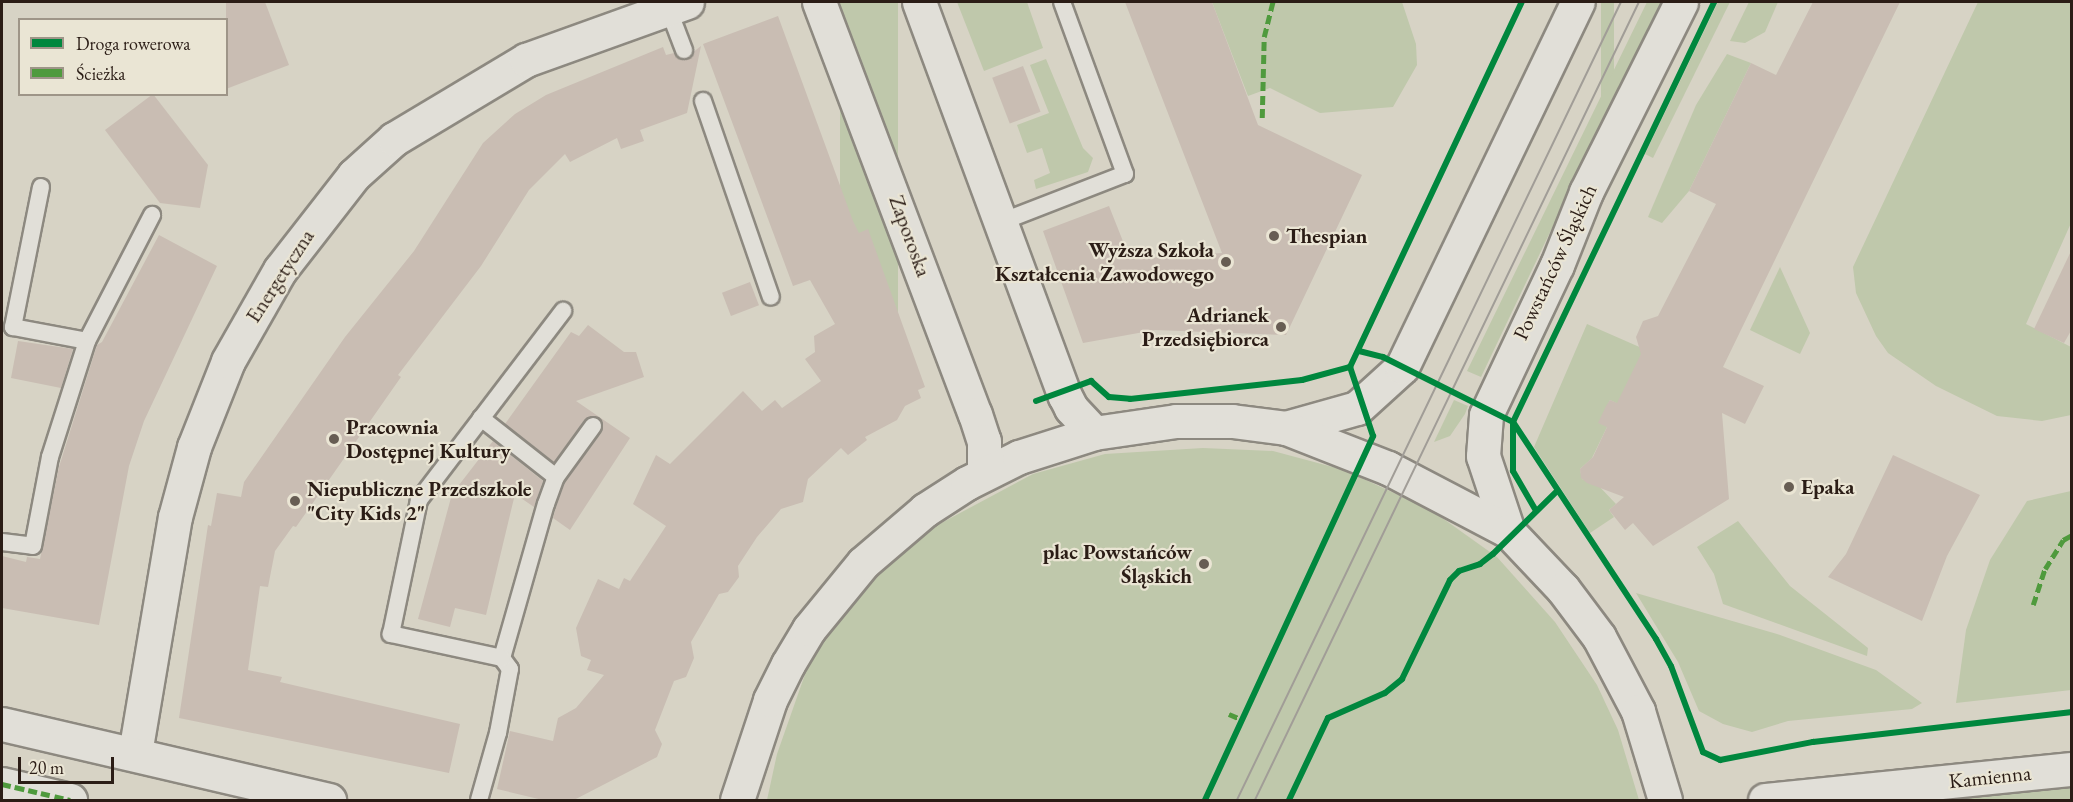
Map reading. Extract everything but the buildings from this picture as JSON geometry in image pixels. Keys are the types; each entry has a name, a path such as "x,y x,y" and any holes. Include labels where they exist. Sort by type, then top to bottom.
{"main road":[{"name":"Zaporoska","path":"819,2 979,425 986,456 984,473"},
{"path":"919,2 1065,396 1071,408 1094,433"},
{"path":"1286,428 1357,408 1402,367 1578,2"},
{"name":"Powstańców Śląskich","path":"1508,531 1486,469 1482,443 1485,415 1557,266 1586,192 1681,2"},
{"name":"Energetyczna","path":"135,753 175,517 194,447 228,361 280,270 354,175 394,138 526,60 677,5"},
{"path":"737,801 770,700 809,629 863,563 925,510 984,473 1046,447 1094,433 1176,421 1232,421 1286,428 1388,468 1508,531 1563,589 1599,637 1638,711 1665,801"},
{"path":"2,724 135,753 328,801"},
{"name":"Kamienna","path":"1765,801 2072,769"},
{"path":"2,784 70,801"}],"lane":[{"path":"1001,222 1125,174 1062,2"},
{"path":"677,5 684,50"},
{"path":"703,101 771,297"},
{"path":"41,187 7,326 87,340"},
{"path":"2,542 33,546 50,457 87,340 152,215"},
{"path":"479,801 507,696 510,669 502,658 391,634 419,500 563,311"},
{"path":"482,418 556,477"},
{"path":"502,658 514,605 556,477 593,426"}],"green space":[{"path":"840,2 898,2 898,356 840,356"},
{"path":"957,2 1027,2 1043,48 984,71"},
{"path":"1212,2 1402,2 1416,44 1417,65 1393,107 1320,113 1270,88 1248,96"},
{"path":"1601,2 1614,2 1614,171 1601,171"},
{"path":"1647,2 1665,2 1593,142 1481,377 1467,371"},
{"path":"1718,2 1730,2 1653,158 1645,154"},
{"path":"1749,2 1778,2 1765,32 1745,43 1730,41"},
{"path":"1978,2 2071,2 2071,223 2026,324 2071,347 2071,415 2042,421 1997,416 1936,386 1888,353 1876,336 1856,293 1853,267"},
{"path":"1727,54 1751,63 1689,191 1662,223 1648,217 1696,105"},
{"path":"1046,59 1083,148 1093,158 1088,172 1036,189 1034,180 1050,173 1042,148 1027,153 1017,125 1049,113 1030,65"},
{"path":"1780,267 1810,333 1800,354 1750,330"},
{"path":"1587,324 1644,349 1618,404 1610,400 1607,427 1592,458 1580,469 1582,479 1597,484 1616,504 1609,510 1614,517 1590,533 1534,447"},
{"path":"1454,400 1468,406 1465,414 1450,436 1434,442"},
{"name":"plac Powstańców Śląskich","path":"1203,448 1273,451 1344,470 1431,510 1497,557 1555,622 1597,685 1618,730 1639,800 767,800 777,754 809,663 833,627 888,563 932,528 1033,474 1105,454"},
{"path":"2071,491 2071,690 1956,703 1966,630 1990,560 2027,501"},
{"path":"1738,521 1790,586 1868,648 1867,656 1723,604 1714,574 1697,547"},
{"path":"1636,593 1777,634 1876,670 1922,703 1912,709 1788,721 1752,732 1723,724 1699,711 1678,662"},
{"path":"2071,786 2071,800 1921,800 2016,791"}],"tram line":[{"path":"1237,800 1621,2"},
{"path":"1255,800 1639,2"}],"marked path":[{"path":"1262,118 1264,37 1273,2"},
{"path":"2033,605 2045,569 2063,540 2072,535"},
{"path":"1229,714 1243,720"},
{"path":"2,784 70,800"}],"cycle path":[{"path":"1036,401 1091,381 1109,397 1130,399 1302,380 1350,367 1522,2"},
{"path":"1535,509 1513,471 1513,422 1714,2"},
{"path":"1359,351 1383,357 1513,422 1656,639 1671,666 1703,752 1720,760 1813,742 2072,712"},
{"path":"1205,800 1373,436 1350,367"},
{"path":"1289,800 1328,718 1385,693 1402,679 1450,580 1459,571 1480,564 1493,554 1557,491"}],"place":[{"name":"Thespian","path":"1274,236"},
{"name":"Wyższa Szkoła Kształcenia Zawodowego","path":"1226,262"},
{"name":"Adrianek Przedsiębiorca","path":"1281,327"},
{"name":"Pracownia Dostępnej Kultury","path":"334,439"},
{"name":"Epaka","path":"1789,487"},
{"name":"Niepubliczne Przedszkole \"City Kids 2\"","path":"295,501"},
{"name":"plac Powstańców Śląskich","path":"1204,564"}]}
